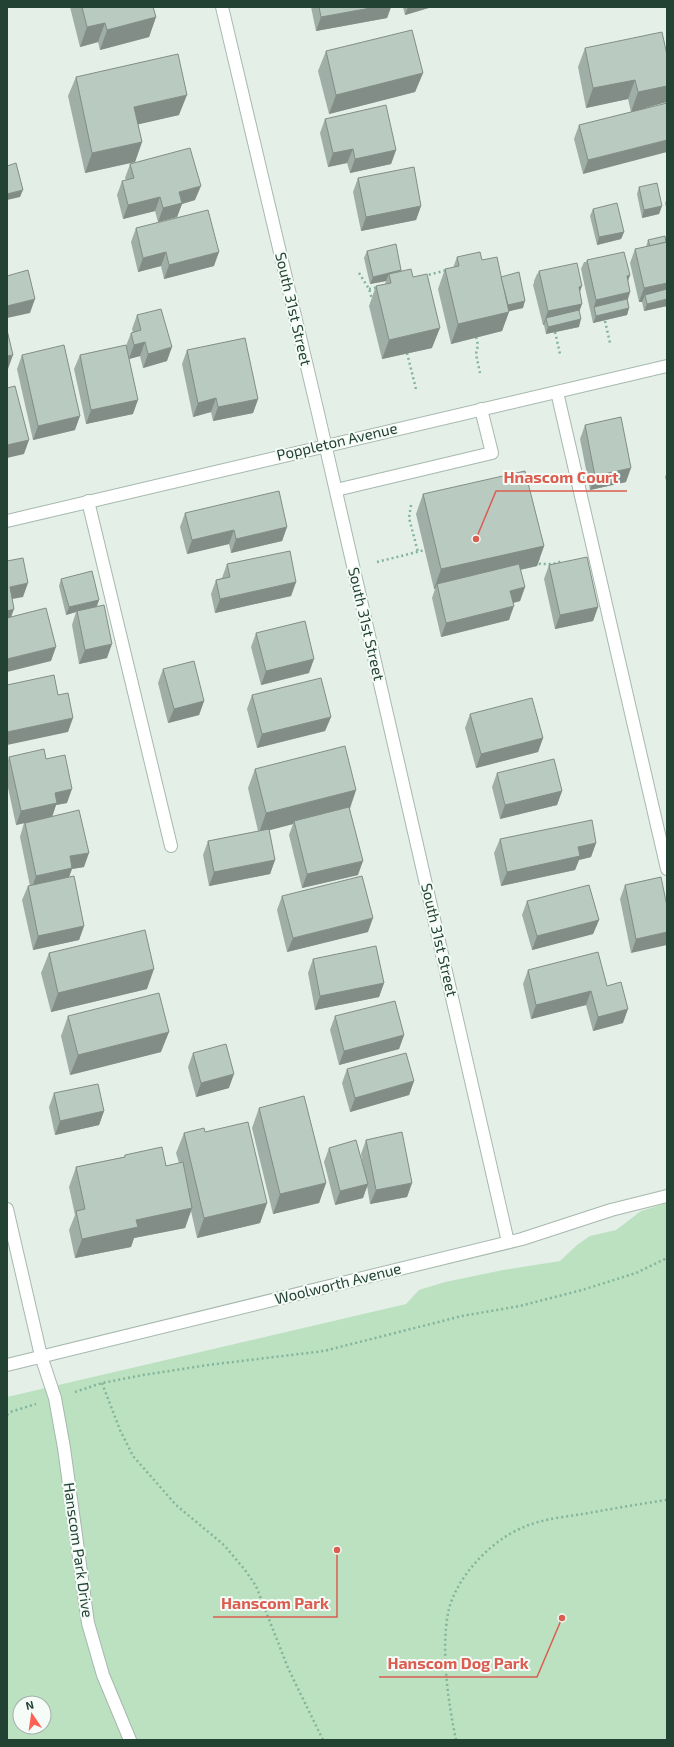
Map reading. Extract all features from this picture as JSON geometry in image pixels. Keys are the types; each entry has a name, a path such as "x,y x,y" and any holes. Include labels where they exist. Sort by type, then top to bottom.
{"street":[{"name":"South 31st Street","path":"222,7 336,490 508,1242"},
{"name":"Poppleton Avenue","path":"7,520 667,366"},
{"path":"557,392 667,869"},
{"path":"336,490 492,453 481,409"},
{"path":"88,501 171,846"},
{"name":"Woolworth Avenue","path":"7,1364 508,1242 611,1210 667,1196"},
{"name":"Hanscom Park Drive","path":"7,1209 41,1356 55,1398 64,1448 88,1623 103,1675 130,1740"}],"path":[{"path":"420,277 448,270"},
{"path":"442,272 443,276"},
{"path":"359,273 370,289 372,299 375,298"},
{"path":"370,289 384,285"},
{"path":"605,321 610,343"},
{"path":"555,332 560,354"},
{"path":"476,337 478,345 476,354 480,373"},
{"path":"407,353 416,389"},
{"path":"411,505 409,518 418,552"},
{"path":"377,562 425,550"},
{"path":"536,551 540,564 553,564 563,561"},
{"path":"7,1415 10,1412 102,1383 208,1365 324,1351 462,1316 520,1306 582,1290 636,1273 667,1258"},
{"path":"102,1383 120,1430 133,1456 176,1505 224,1545 256,1586 288,1668 323,1740"},
{"path":"456,1740 449,1710 446,1637 448,1612 456,1592 467,1573 481,1556 502,1539 524,1527 555,1519 667,1500"}],"green space":[{"path":"667,1203 667,1740 7,1740 7,1397 406,1304 419,1290 445,1282 503,1270 560,1261 577,1245 590,1236 616,1230 641,1211"}],"building":[{"path":"82,7 153,7 156,17 107,30 105,23 87,27"},
{"path":"319,7 376,7 321,17"},
{"path":"412,30 423,73 336,95 326,51"},
{"path":"662,32 667,55 667,86 638,92 635,80 593,88 585,48"},
{"path":"178,54 187,95 134,107 142,142 92,153 76,77"},
{"path":"667,103 667,140 588,160 579,125"},
{"path":"386,105 396,150 355,159 353,149 333,153 325,119"},
{"path":"190,148 201,186 179,192 182,203 163,208 160,197 128,205 122,181 134,178 130,164"},
{"path":"16,163 23,190 7,194 7,166"},
{"path":"414,167 421,206 366,217 358,178"},
{"path":"657,183 662,206 644,210 639,187"},
{"path":"617,203 624,232 599,237 593,209"},
{"path":"208,210 219,252 169,265 166,252 143,258 136,228"},
{"path":"665,236 666,242 650,246 648,240"},
{"path":"667,242 667,283 644,288 635,249"},
{"path":"396,244 401,270 373,277 367,251"},
{"path":"480,252 482,260 497,257 509,312 458,324 445,269 459,266 457,257"},
{"path":"624,252 630,275 627,276 630,292 596,300 587,260"},
{"path":"577,263 582,286 579,287 582,304 548,311 539,271"},
{"path":"411,269 413,277 427,274 440,328 389,340 376,286 391,283 389,274"},
{"path":"28,270 35,299 7,306 7,276"},
{"path":"519,272 525,301 508,305 501,277"},
{"path":"667,289 667,299 647,304 645,295"},
{"path":"627,299 629,308 596,316 594,307"},
{"path":"161,309 172,347 148,354 145,342 134,345 131,333 141,330 137,315"},
{"path":"579,310 581,319 548,327 546,318"},
{"path":"7,330 13,355 7,356"},
{"path":"245,338 258,399 218,407 216,398 198,403 187,350"},
{"path":"64,345 80,416 38,426 22,355"},
{"path":"126,345 138,400 91,410 80,355"},
{"path":"15,386 29,440 7,445 7,388"},
{"path":"621,417 631,468 595,476 585,425"},
{"path":"525,471 544,546 441,569 423,494"},
{"path":"279,491 287,527 236,539 234,530 192,540 185,513"},
{"path":"290,551 296,582 220,599 216,580 230,577 227,564"},
{"path":"587,557 598,607 560,615 549,565"},
{"path":"23,558 28,583 10,587 14,609 7,611 7,561"},
{"path":"519,564 525,587 510,591 514,606 446,623 437,584"},
{"path":"92,571 99,600 69,607 61,579"},
{"path":"104,605 112,644 85,650 77,611"},
{"path":"46,608 56,647 7,659 7,618"},
{"path":"305,621 314,659 266,671 256,633"},
{"path":"194,661 204,701 174,709 163,669"},
{"path":"54,675 58,695 68,693 73,718 7,732 7,685"},
{"path":"321,678 331,717 262,734 252,695"},
{"path":"532,698 543,738 481,754 470,714"},
{"path":"345,746 356,790 266,813 255,769"},
{"path":"44,749 46,759 65,755 72,789 55,793 57,803 21,811 9,757"},
{"path":"554,759 562,791 505,805 497,773"},
{"path":"349,807 363,861 307,874 294,821"},
{"path":"79,810 89,853 70,856 72,868 36,876 25,823"},
{"path":"592,820 596,843 578,847 580,856 507,872 500,839"},
{"path":"269,829 275,860 214,872 208,841"},
{"path":"74,876 84,926 38,936 28,886"},
{"path":"362,876 373,918 293,938 282,896"},
{"path":"661,877 667,906 667,932 636,939 625,885"},
{"path":"589,885 599,920 537,936 527,901"},
{"path":"145,930 154,969 58,993 49,953"},
{"path":"376,946 384,983 320,996 313,959"},
{"path":"598,952 607,986 621,982 628,1009 598,1017 591,991 536,1005 528,970"},
{"path":"159,993 169,1032 78,1055 68,1016"},
{"path":"395,1001 404,1035 344,1051 335,1016"},
{"path":"226,1044 234,1074 201,1083 193,1053"},
{"path":"406,1053 414,1081 355,1098 347,1069"},
{"path":"98,1084 104,1111 60,1121 54,1093"},
{"path":"304,1096 326,1183 280,1194 259,1108"},
{"path":"248,1122 267,1203 204,1218 184,1133 204,1128 205,1132"},
{"path":"402,1132 412,1183 376,1190 366,1140"},
{"path":"356,1140 368,1184 340,1191 329,1148"},
{"path":"162,1147 166,1166 183,1162 192,1208 136,1220 138,1227 82,1239 76,1211 85,1209 76,1167 125,1157 125,1155"}],"place":[{"name":"Hnascom Court","path":"476,539"},
{"name":"Hanscom Park","path":"337,1550"},
{"name":"Hanscom Dog Park","path":"562,1618"}]}
